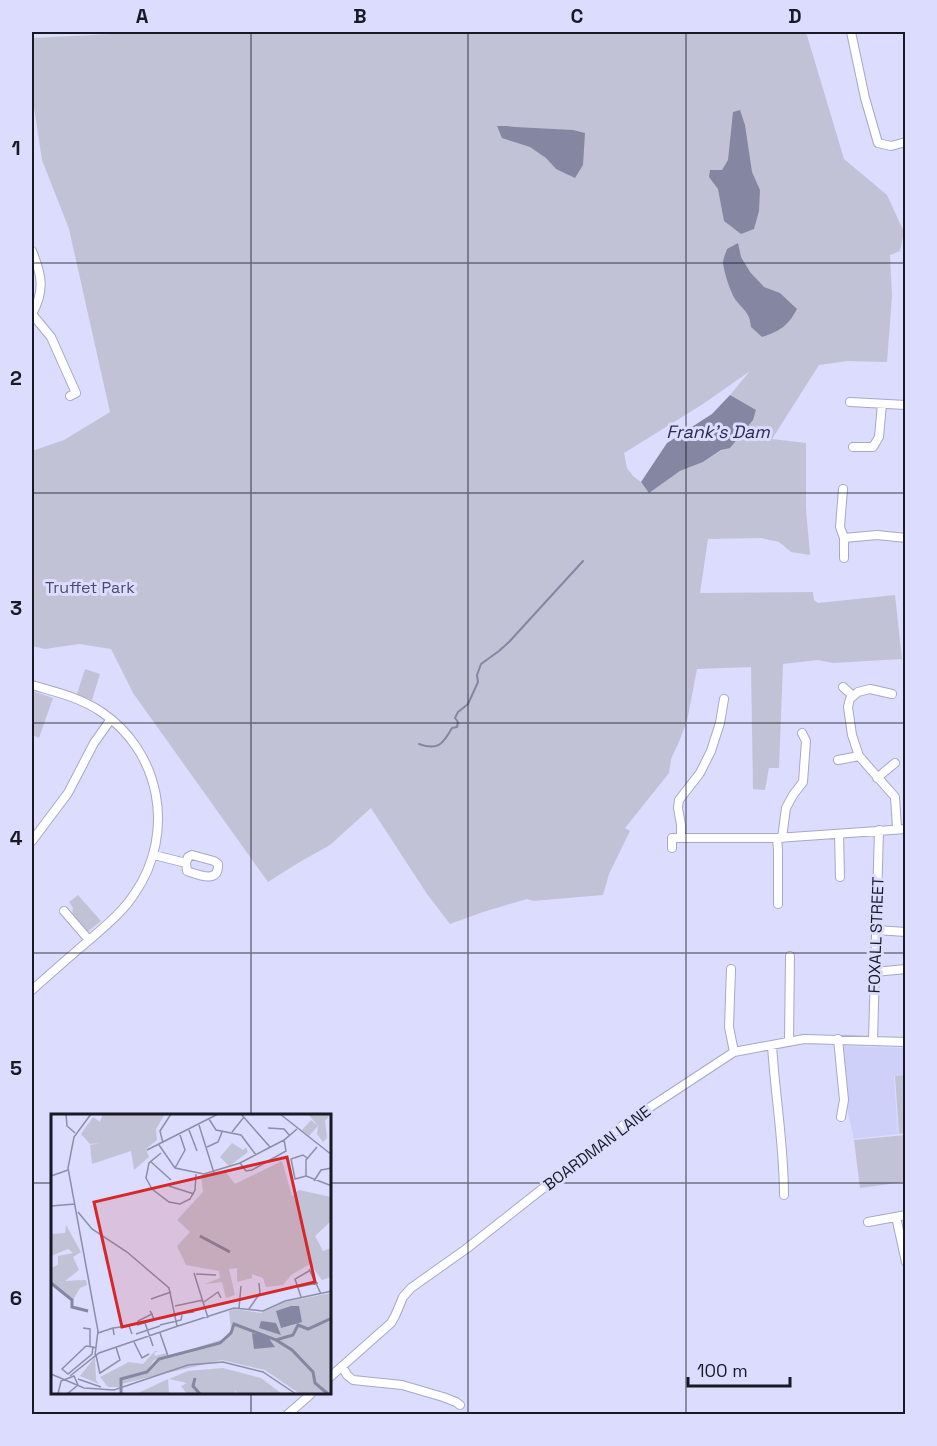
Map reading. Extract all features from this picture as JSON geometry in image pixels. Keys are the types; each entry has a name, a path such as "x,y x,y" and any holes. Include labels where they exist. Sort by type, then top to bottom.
{"street":[{"path":"851,32 865,98 878,142 891,146 906,142"},
{"path":"32,251 39,267 41,286 39,299 32,314 51,337 76,393 70,396"},
{"path":"850,402 906,405"},
{"path":"853,447 873,447 879,437 882,404"},
{"path":"843,489 840,528 844,538 844,558"},
{"path":"844,538 877,535 906,538"},
{"path":"32,685 65,694 86,703 111,719 141,755 150,774 157,799 158,815 154,855 134,896 113,919 32,990"},
{"path":"843,687 853,696"},
{"path":"672,848 672,838 780,838 901,829 895,797 859,756 852,735 848,706 850,699 858,692 870,689 892,694"},
{"path":"681,838 679,800 700,773 711,751 720,723 724,701 713,703"},
{"path":"32,840 68,793 94,743 111,719"},
{"path":"778,904 778,850 786,808 803,782 806,741 802,733"},
{"path":"838,760 859,756"},
{"path":"877,778 895,763"},
{"name":"FOXALL STREET","path":"873,1041 879,830"},
{"path":"839,834 840,877"},
{"path":"154,855 186,863"},
{"path":"64,911 89,940"},
{"path":"876,930 906,932"},
{"path":"789,1041 790,956"},
{"path":"731,969 729,1027 735,1052"},
{"path":"875,972 906,969"},
{"name":"BOARDMAN LANE","path":"332,1375 390,1323 403,1297 411,1288 466,1249 626,1123 735,1052 804,1039 906,1042"},
{"path":"838,1039 844,1100 841,1117"},
{"path":"772,1045 774,1084 784,1164 784,1195"},
{"path":"868,1222 906,1215"},
{"path":"896,1217 906,1262"},
{"path":"342,1366 347,1376 353,1380 402,1385 460,1405"},
{"path":"288,1414 310,1395"}],"shaded area":[{"path":"841,1046 905,1048 905,1075 894,1076 898,1134 854,1139 846,1104"}],"green space":[{"name":"Truffet Park","path":"153,32 806,32 844,159 887,195 904,232 900,251 890,255 892,296 887,362 848,361 819,365 772,439 806,443 806,509 810,555 791,552 779,542 761,538 708,539 700,593 813,592 814,600 818,603 895,595 902,659 833,663 818,660 783,664 779,768 769,768 765,790 753,789 751,667 697,669 687,721 671,759 669,773 625,828 630,831 609,874 603,895 533,901 527,899 450,924 427,894 371,808 330,845 268,882 133,693 111,649 79,644 45,649 32,646 32,451 64,440 110,412 69,229 42,160 32,94 32,38","holes":["750,371 730,395 756,411 722,450 703,462 680,471 649,492 627,468 624,453 703,404"]},
{"path":"85,669 100,674 92,700 77,694"},
{"path":"32,691 53,698 39,738 32,735"},
{"path":"78,895 101,921 86,933 74,918 73,908 69,902"},
{"path":"905,1075 905,1133 899,1134 895,1076"},
{"path":"905,1135 905,1182 860,1188 854,1140"}],"water":[{"path":"740,110 745,125 752,172 760,190 759,211 754,229 741,234 724,221 718,189 709,177 710,170 722,170 728,160 733,112"},
{"path":"497,126 573,130 585,133 583,165 575,178 556,169 546,158 530,147 502,138"},
{"path":"738,243 741,257 750,272 764,287 780,293 797,309 783,327 762,337 751,327 748,314 735,299 725,271 723,261 727,249"},
{"name":"Frank's Dam","path":"730,395 756,410 753,420 730,448 721,450 703,462 680,471 649,493 641,482 667,443 712,414"}],"waterway":[{"path":"419,744 431,747 439,745 452,728 457,727 458,722 455,718 458,712 468,704 478,682 477,675 481,664 509,642 583,561"}]}
